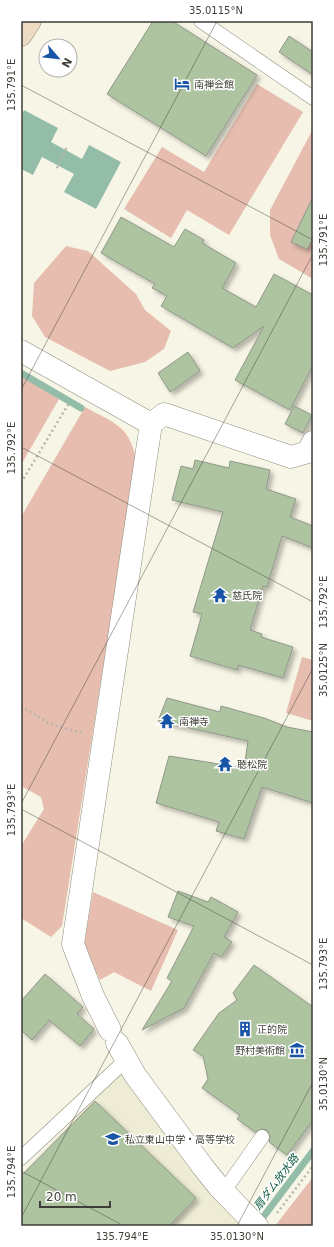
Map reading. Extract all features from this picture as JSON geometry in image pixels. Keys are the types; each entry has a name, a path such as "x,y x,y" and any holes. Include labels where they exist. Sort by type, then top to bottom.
{"street":[{"path":"21,35 30,21"},
{"path":"21,351 151,424"},
{"path":"256,1225 224,1191 189,1149 118,1044 93,996 73,944 151,424 164,414 291,457 308,452 313,442"}],"lane":[{"path":"201,21 313,98"},
{"path":"21,1158 118,1044"},
{"path":"224,1191 262,1137"}],"path":[{"path":"57,168 67,147"},
{"path":"21,483 80,384"},
{"path":"21,706 50,724 82,733"},
{"path":"276,1214 313,1166"}],"shaded area":[{"path":"257,84 303,112 229,235 187,210 171,238 124,209 162,147 204,172"},
{"path":"24,110 58,128 51,142 82,159 89,145 121,162 96,209 64,192 74,174 42,157 33,175 21,169 21,116"},
{"path":"313,129 313,279 279,259 270,235 270,210"},
{"path":"66,246 88,251 136,294 145,310 171,331 164,349 145,362 110,371 45,337 32,316 34,283"},
{"path":"21,376 59,399 21,465"},
{"path":"85,407 119,426 125,432 133,448 136,460 62,926 51,937 21,918 21,846 44,809 41,797 21,786 21,517"},
{"path":"302,657 313,660 313,721 286,713"},
{"path":"93,892 178,930 151,991 114,972 100,980 84,946"},
{"name":"私立東山中学・高等学校","path":"122,1070 245,1226 21,1226 21,1174"},
{"path":"313,1177 313,1226 275,1226"}],"building":[{"name":"南禅会館","path":"153,21 172,21 257,75 206,156 107,94"},
{"path":"289,36 313,52 313,75 279,52"},
{"path":"313,197 313,238 307,249 291,242"},
{"path":"121,217 174,247 185,229 204,240 202,243 236,263 222,288 256,307 274,274 313,295 313,365 290,410 235,380 264,326 233,348 161,306 167,296 152,288 155,284 101,253"},
{"path":"188,352 200,371 170,392 158,373"},
{"path":"294,406 312,415 303,433 285,424"},
{"path":"195,460 229,468 230,461 270,470 266,489 296,499 290,517 313,526 313,548 282,536 267,587 263,586 250,630 262,634 261,637 293,647 283,678 238,665 237,670 190,656 202,614 193,612 223,512 172,500 181,466 193,469"},
{"name":"聴松院","path":"167,698 220,712 221,706 264,718 287,727 313,732 313,803 262,787 244,839 216,831 219,822 156,803 169,756 244,768 248,741 158,721"},
{"path":"178,891 208,902 211,897 238,912 224,937 232,942 221,957 214,953 184,1008 142,1030 172,981 167,978 194,926 168,917"},
{"path":"254,965 313,1007 313,1120 287,1155 269,1142 270,1137 267,1130 262,1129 255,1132 237,1119 240,1115 202,1088 208,1079 203,1056 193,1050 219,1013 237,1000 233,993"},
{"path":"45,974 83,1007 77,1014 94,1029 80,1046 49,1020 32,1040 21,1030 21,1001"},
{"name":"私立東山中学・高等学校","path":"95,1101 196,1198 169,1226 21,1226 21,1176"}],"waterway":[{"path":"21,373 81,408"},
{"name":"扇ダム放水路","path":"258,1224 313,1151"}],"place":[{"name":"南禅会館","path":"182,84"},
{"name":"慈氏院","path":"220,595"},
{"name":"南禅寺","path":"167,721"},
{"name":"聴松院","path":"225,764"},
{"name":"正的院","path":"245,1029"},
{"name":"野村美術館","path":"297,1050"},
{"name":"私立東山中学・高等学校","path":"113,1139"}]}
